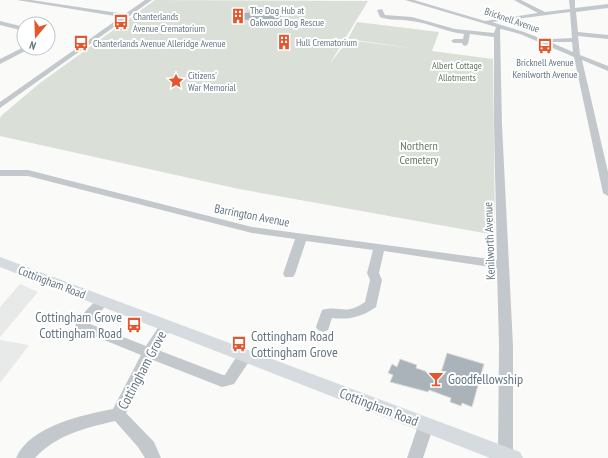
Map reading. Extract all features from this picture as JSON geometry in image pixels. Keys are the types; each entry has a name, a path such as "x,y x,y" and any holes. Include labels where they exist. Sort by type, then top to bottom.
{"main road":[{"name":"Cottingham Road","path":"0,262 244,357 509,457"}],"street":[{"path":"20,0 127,16"},
{"path":"0,106 149,0"},
{"name":"Bricknell Avenue","path":"408,0 472,16 497,27 525,32 552,41 577,54"},
{"name":"Bricknell Avenue","path":"420,0 472,16 497,27 525,32 607,67"},
{"path":"517,0 544,14"},
{"path":"573,6 577,54 608,193"},
{"path":"379,14 396,19 408,18 455,31 467,32 497,27 544,14 556,13 573,6 583,10 608,6"},
{"path":"486,22 497,27"},
{"path":"0,23 16,27"},
{"name":"Kenilworth Avenue","path":"497,27 498,125 509,457"},
{"path":"454,41 465,42 467,32"},
{"name":"Bricknell Avenue","path":"552,41 575,37 608,37"},
{"path":"0,62 16,54"},
{"name":"Bricknell Avenue","path":"580,69 590,67 607,67"},
{"name":"Barrington Avenue","path":"0,174 14,172 28,173 235,227 301,238 379,247 503,265"},
{"path":"289,274 301,238"},
{"path":"323,327 327,313 348,316 360,313 371,304 376,280 373,273 379,247"},
{"name":"Cottingham Road","path":"103,302 85,320 82,326 222,381 229,380 244,357"},
{"name":"Cottingham Grove","path":"118,414 149,353 166,326"},
{"path":"24,458 47,436 80,423 118,414 142,440 153,454 153,458"},
{"path":"415,458 426,425"}],"shaded area":[{"path":"20,284 38,292 0,337 0,307"},
{"path":"0,340 29,345 0,383"}],"green space":[{"name":"Northern Cemetery","path":"155,0 368,1 329,65 348,40 419,49 348,39 357,22 439,32 432,51 493,59 495,235 239,189 0,136 0,118 2,115 40,83"}],"building":[{"path":"256,11 278,12 278,15 283,15 277,21 242,20 242,13"},
{"name":"Goodfellowship","path":"447,353 484,364 472,407 462,403 461,406 450,402 451,398 429,390 428,392 390,382 393,375 388,373 392,364 397,367 400,359 417,365 416,368 440,376"}],"place":[{"name":"The Dog Hub at Oakwood Dog Rescue","path":"238,16"},
{"name":"Chanterlands Avenue Crematorium","path":"121,22"},
{"name":"Hull Crematorium","path":"284,42"},
{"name":"Chanterlands Avenue Alleridge Avenue","path":"81,43"},
{"name":"Bricknell Avenue Kenilworth Avenue","path":"545,46"},
{"name":"Citizens' War Memorial","path":"176,81"},
{"name":"Cottingham Grove Cottingham Road","path":"134,325"},
{"name":"Cottingham Road Cottingham Grove","path":"239,344"},
{"name":"Goodfellowship","path":"436,379"}],"park label":[{"name":"Albert Cottage Allotments","path":"457,70"}]}
